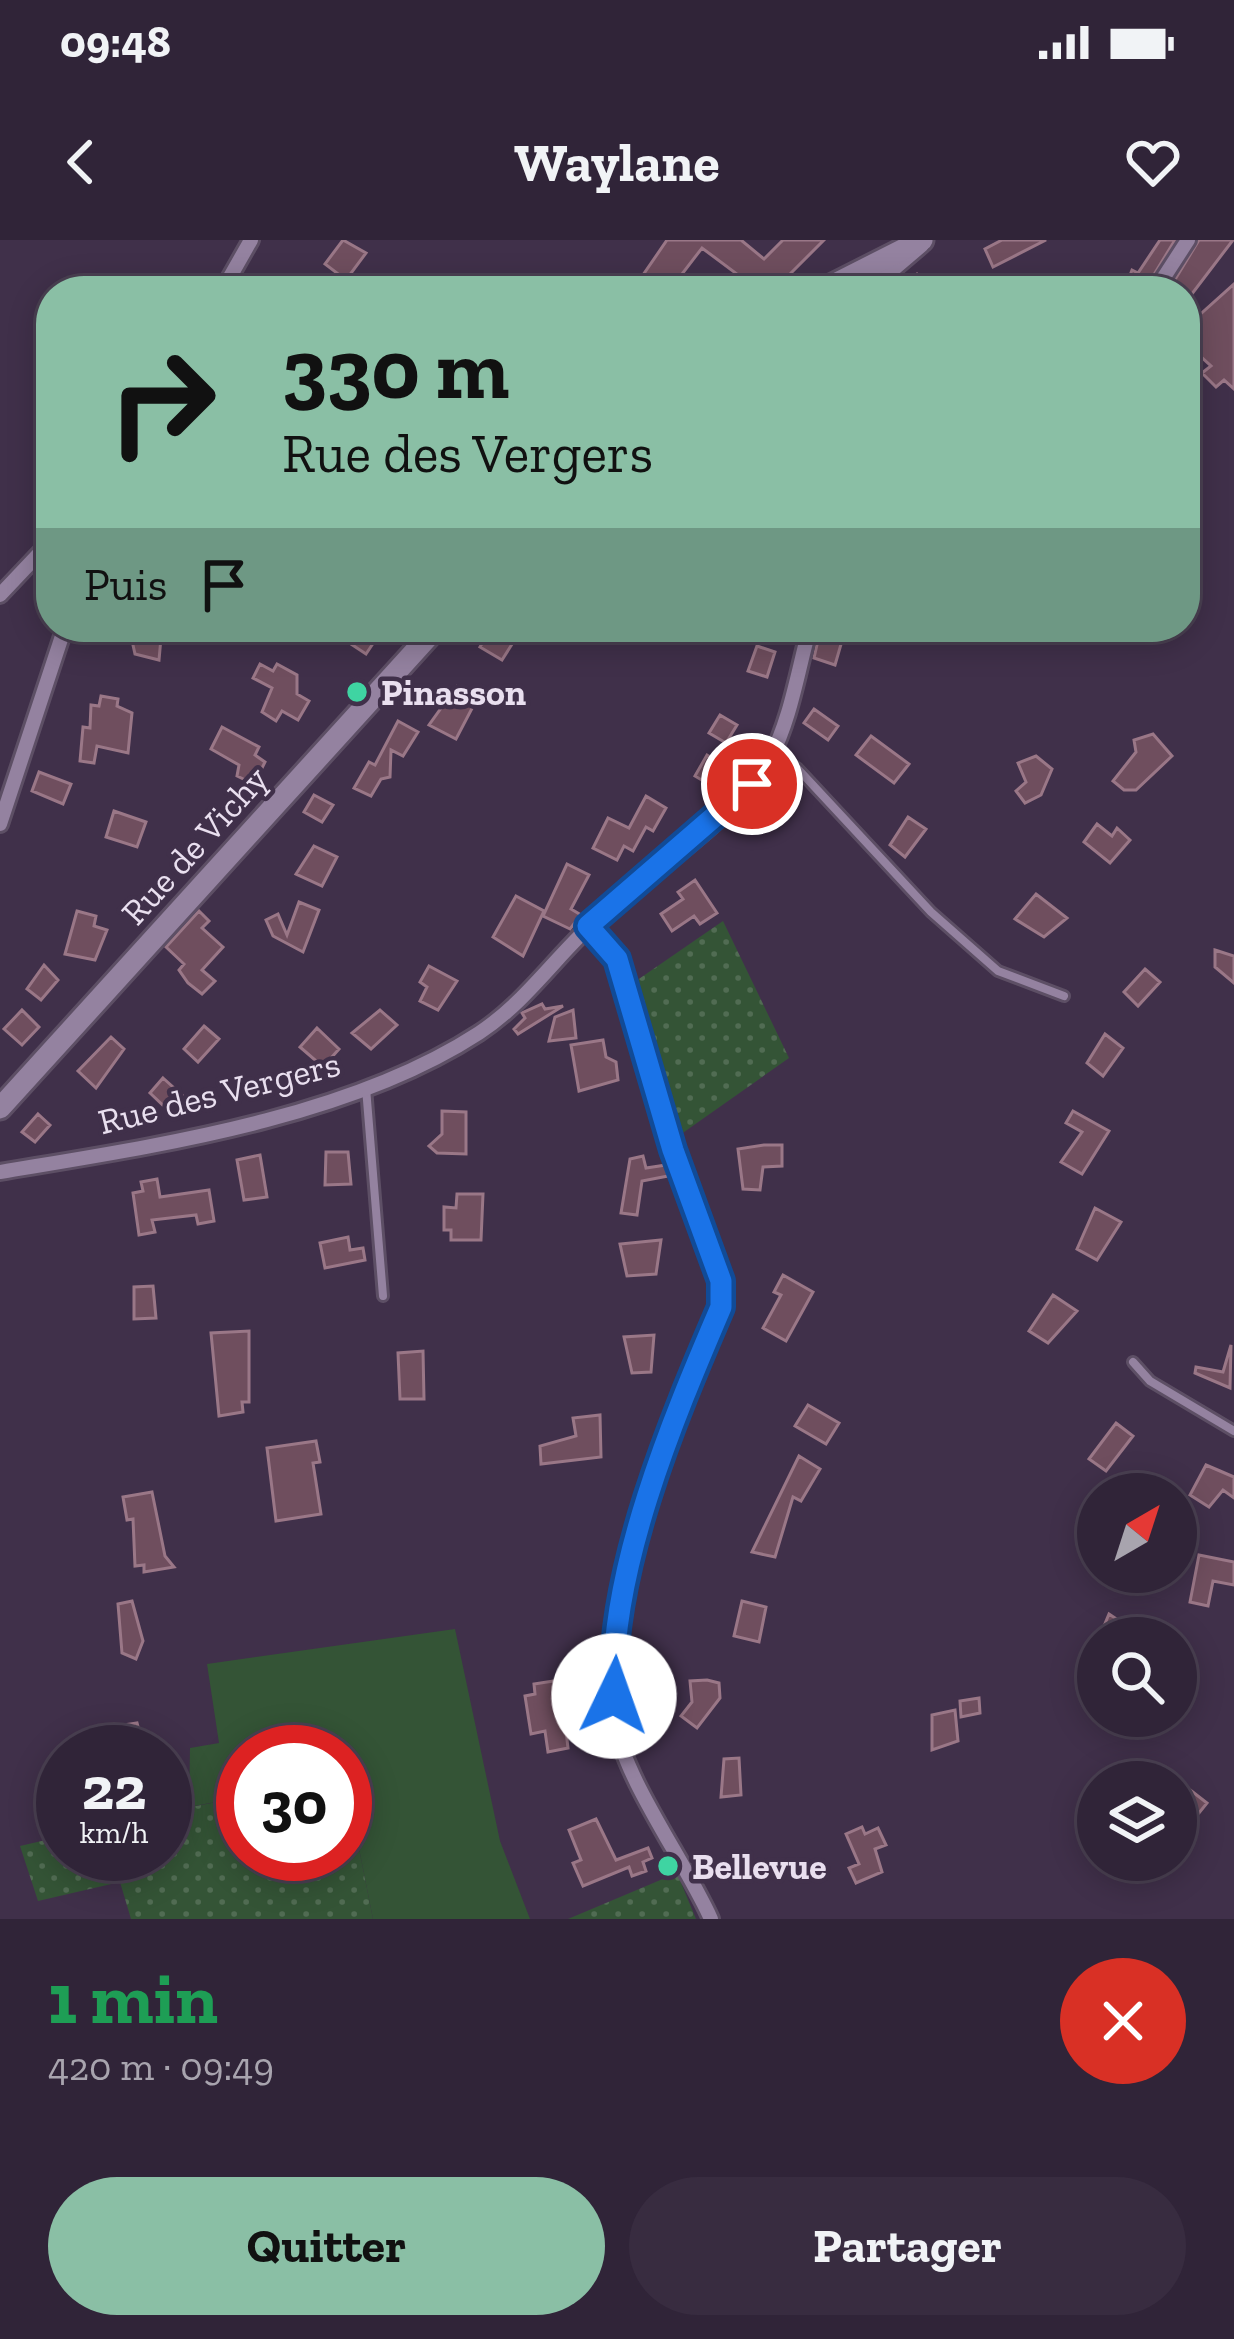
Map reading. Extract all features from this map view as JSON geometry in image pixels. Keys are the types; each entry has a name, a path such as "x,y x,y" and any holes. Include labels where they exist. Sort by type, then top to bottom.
{"street":[{"path":"231,276 251,240"},
{"path":"851,276 923,240"},
{"path":"888,276 915,255 923,240"},
{"path":"1165,276 1188,240"},
{"path":"0,596 36,557"},
{"path":"0,824 60,642"},
{"name":"Rue de Vichy","path":"0,1108 423,642"},
{"name":"Rue des Vergers","path":"0,1172 237,1126 366,1087 482,1031 588,926 752,784 773,752 806,642"},
{"path":"588,926 617,959 673,1150 721,1281 721,1307 654,1477 620,1611 612,1669 615,1722 626,1760 686,1862 711,1919"}],"lane":[{"path":"773,752 797,768 931,912 998,971 1064,996"},
{"path":"366,1087 383,1296"},
{"path":"1133,1361 1150,1382 1234,1431"}],"green space":[{"path":"723,921 789,1058 677,1137 633,983"},
{"path":"455,1629 500,1841 530,1919 373,1919 365,1881 372,1881 372,1725 216,1725 207,1664"},
{"path":"216,1744 216,1802 192,1806 192,1748"},
{"path":"216,1802 216,1881 365,1881 373,1919 131,1919 120,1882 38,1901 20,1846 36,1842 36,1881 192,1881 192,1807"},
{"path":"677,1873 696,1919 568,1919"}],"building":[{"path":"343,240 366,253 349,276 341,276 325,264"},
{"path":"667,240 741,240 764,259 783,240 824,240 788,276 740,276 702,248 681,276 642,276"},
{"path":"1002,240 1046,240 993,267 985,249"},
{"path":"1160,240 1175,240 1153,276 1130,276 1132,270 1138,273"},
{"path":"1199,240 1233,240 1200,283 1200,276 1177,276"},
{"path":"1234,284 1234,389 1224,380 1216,387 1202,373 1211,366 1200,356 1200,315"},
{"path":"132,642 161,642 159,660 135,654"},
{"path":"348,642 374,642 366,654"},
{"path":"483,642 513,642 502,660 480,647"},
{"path":"818,642 842,642 835,665 814,658"},
{"path":"757,646 775,652 767,677 748,671"},
{"path":"260,664 273,671 277,664 297,675 297,694 309,701 298,720 282,711 276,721 262,712 272,688 253,678"},
{"path":"457,686 478,697 456,739 429,725"},
{"path":"101,696 118,699 117,706 132,713 128,753 97,746 94,763 80,761 83,727 90,728 91,705 99,706"},
{"path":"814,709 838,726 828,740 804,723"},
{"path":"720,715 737,725 726,743 709,733"},
{"path":"398,721 418,732 403,756 391,750 390,777 381,779 371,796 354,788 369,762 375,765"},
{"path":"222,727 259,747 255,755 265,762 254,784 237,776 239,765 211,749"},
{"path":"1153,734 1172,756 1136,790 1124,790 1113,781 1136,752 1134,740"},
{"path":"871,736 909,764 894,783 856,755"},
{"path":"707,755 727,767 715,788 695,776"},
{"path":"1036,756 1052,769 1041,795 1025,803 1016,791 1026,782 1018,763"},
{"path":"39,772 71,784 63,804 32,791"},
{"path":"314,795 333,805 322,822 304,812"},
{"path":"646,796 666,808 653,831 646,827 633,851 624,846 617,860 593,848 608,818 629,828"},
{"path":"114,811 146,822 137,847 106,837"},
{"path":"908,817 926,829 905,857 890,845"},
{"path":"1097,824 1112,836 1117,828 1130,840 1110,863 1084,842"},
{"path":"314,846 337,857 322,886 296,874"},
{"path":"567,864 589,875 571,909 581,915 570,929 543,916"},
{"path":"695,880 717,913 700,924 694,916 672,931 661,914 683,899 678,892"},
{"path":"1036,894 1067,918 1044,937 1015,919"},
{"path":"516,896 544,911 523,956 493,937"},
{"path":"299,902 319,910 303,952 273,936 266,920 278,914 287,935"},
{"path":"77,911 96,916 94,926 107,930 95,960 65,954"},
{"path":"199,911 209,921 202,928 223,947 202,970 215,981 202,994 188,983 179,970 184,964 166,947"},
{"path":"1215,950 1234,956 1234,983 1215,967"},
{"path":"44,965 58,980 41,1000 27,989"},
{"path":"429,966 457,981 438,1010 420,1001 427,987 420,982"},
{"path":"1145,969 1160,982 1138,1006 1124,992"},
{"path":"542,1004 545,1009 563,1006 518,1034 514,1029 525,1018 522,1013"},
{"path":"22,1010 39,1027 22,1045 4,1029"},
{"path":"380,1010 397,1025 371,1049 352,1033"},
{"path":"573,1010 576,1038 549,1041 555,1017"},
{"path":"204,1026 219,1039 198,1062 184,1049"},
{"path":"317,1028 339,1049 323,1067 300,1047"},
{"path":"1105,1034 1123,1048 1103,1076 1087,1063"},
{"path":"111,1037 124,1049 96,1088 78,1071"},
{"path":"603,1040 606,1057 616,1062 618,1080 579,1091 571,1045"},
{"path":"163,1078 182,1095 168,1110 150,1093"},
{"path":"442,1111 466,1112 466,1154 437,1153 429,1146 442,1134"},
{"path":"1073,1111 1109,1131 1082,1174 1061,1162 1082,1132 1066,1123"},
{"path":"38,1114 50,1125 35,1142 22,1132"},
{"path":"782,1145 782,1166 763,1167 760,1190 743,1189 738,1149"},
{"path":"326,1152 348,1152 351,1184 325,1185"},
{"path":"260,1155 267,1197 244,1200 237,1160"},
{"path":"643,1156 646,1168 666,1165 668,1176 642,1181 637,1215 621,1213 630,1159"},
{"path":"157,1179 160,1197 209,1190 214,1221 198,1224 196,1215 152,1220 155,1232 139,1235 133,1193 143,1191 141,1182"},
{"path":"457,1194 483,1194 481,1240 451,1240 451,1230 444,1230 444,1207 456,1208"},
{"path":"1095,1208 1121,1222 1097,1260 1077,1249"},
{"path":"348,1237 350,1250 363,1248 365,1260 325,1268 320,1243"},
{"path":"661,1240 656,1274 627,1276 620,1244"},
{"path":"783,1275 813,1292 786,1341 763,1328 781,1295 774,1292"},
{"path":"153,1286 156,1318 134,1319 134,1287"},
{"path":"1053,1295 1077,1311 1048,1343 1029,1331"},
{"path":"249,1331 249,1402 242,1402 243,1412 219,1416 211,1333"},
{"path":"654,1335 651,1372 632,1373 624,1337"},
{"path":"1231,1345 1230,1388 1195,1373 1196,1367 1223,1372"},
{"path":"423,1351 424,1399 400,1399 398,1353"},
{"path":"808,1405 839,1423 826,1444 795,1426"},
{"path":"600,1415 601,1457 541,1464 540,1446 576,1436 573,1418"},
{"path":"1116,1423 1133,1436 1106,1471 1089,1459"},
{"path":"316,1441 320,1462 313,1463 321,1514 276,1521 267,1448"},
{"path":"799,1456 820,1469 801,1501 793,1497 775,1557 752,1552"},
{"path":"1206,1465 1234,1477 1234,1498 1223,1490 1209,1507 1197,1499 1197,1482"},
{"path":"152,1492 165,1556 174,1567 144,1572 144,1565 135,1566 133,1519 127,1520 123,1497"},
{"path":"1199,1555 1234,1562 1234,1585 1213,1581 1208,1606 1190,1602 1192,1593 1197,1593"},
{"path":"132,1601 143,1641 136,1659 122,1653 118,1604"},
{"path":"742,1601 766,1607 759,1642 734,1636"},
{"path":"560,1680 568,1748 548,1752 545,1731 531,1734 525,1696 535,1694 534,1684"},
{"path":"690,1681 719,1683 720,1698 697,1728 681,1716 692,1702"},
{"path":"979,1698 980,1713 961,1717 960,1701"},
{"path":"955,1710 958,1741 932,1750 932,1715"},
{"path":"739,1758 741,1795 721,1797 724,1759"},
{"path":"1197,1795 1207,1803 1197,1812"},
{"path":"596,1819 616,1860 648,1848 652,1858 643,1862 646,1871 632,1876 629,1867 583,1886 573,1863 581,1860 569,1830"},
{"path":"862,1827 865,1834 878,1828 886,1845 875,1849 882,1872 856,1883 849,1868 859,1864 846,1834"}],"place":[{"name":"Pinasson","path":"357,692"},
{"name":"Bellevue","path":"668,1866"}],"route":[{"path":"614,1696 612,1669 620,1611 654,1477 721,1307 721,1281 673,1150 617,959 588,926 752,784"}]}
